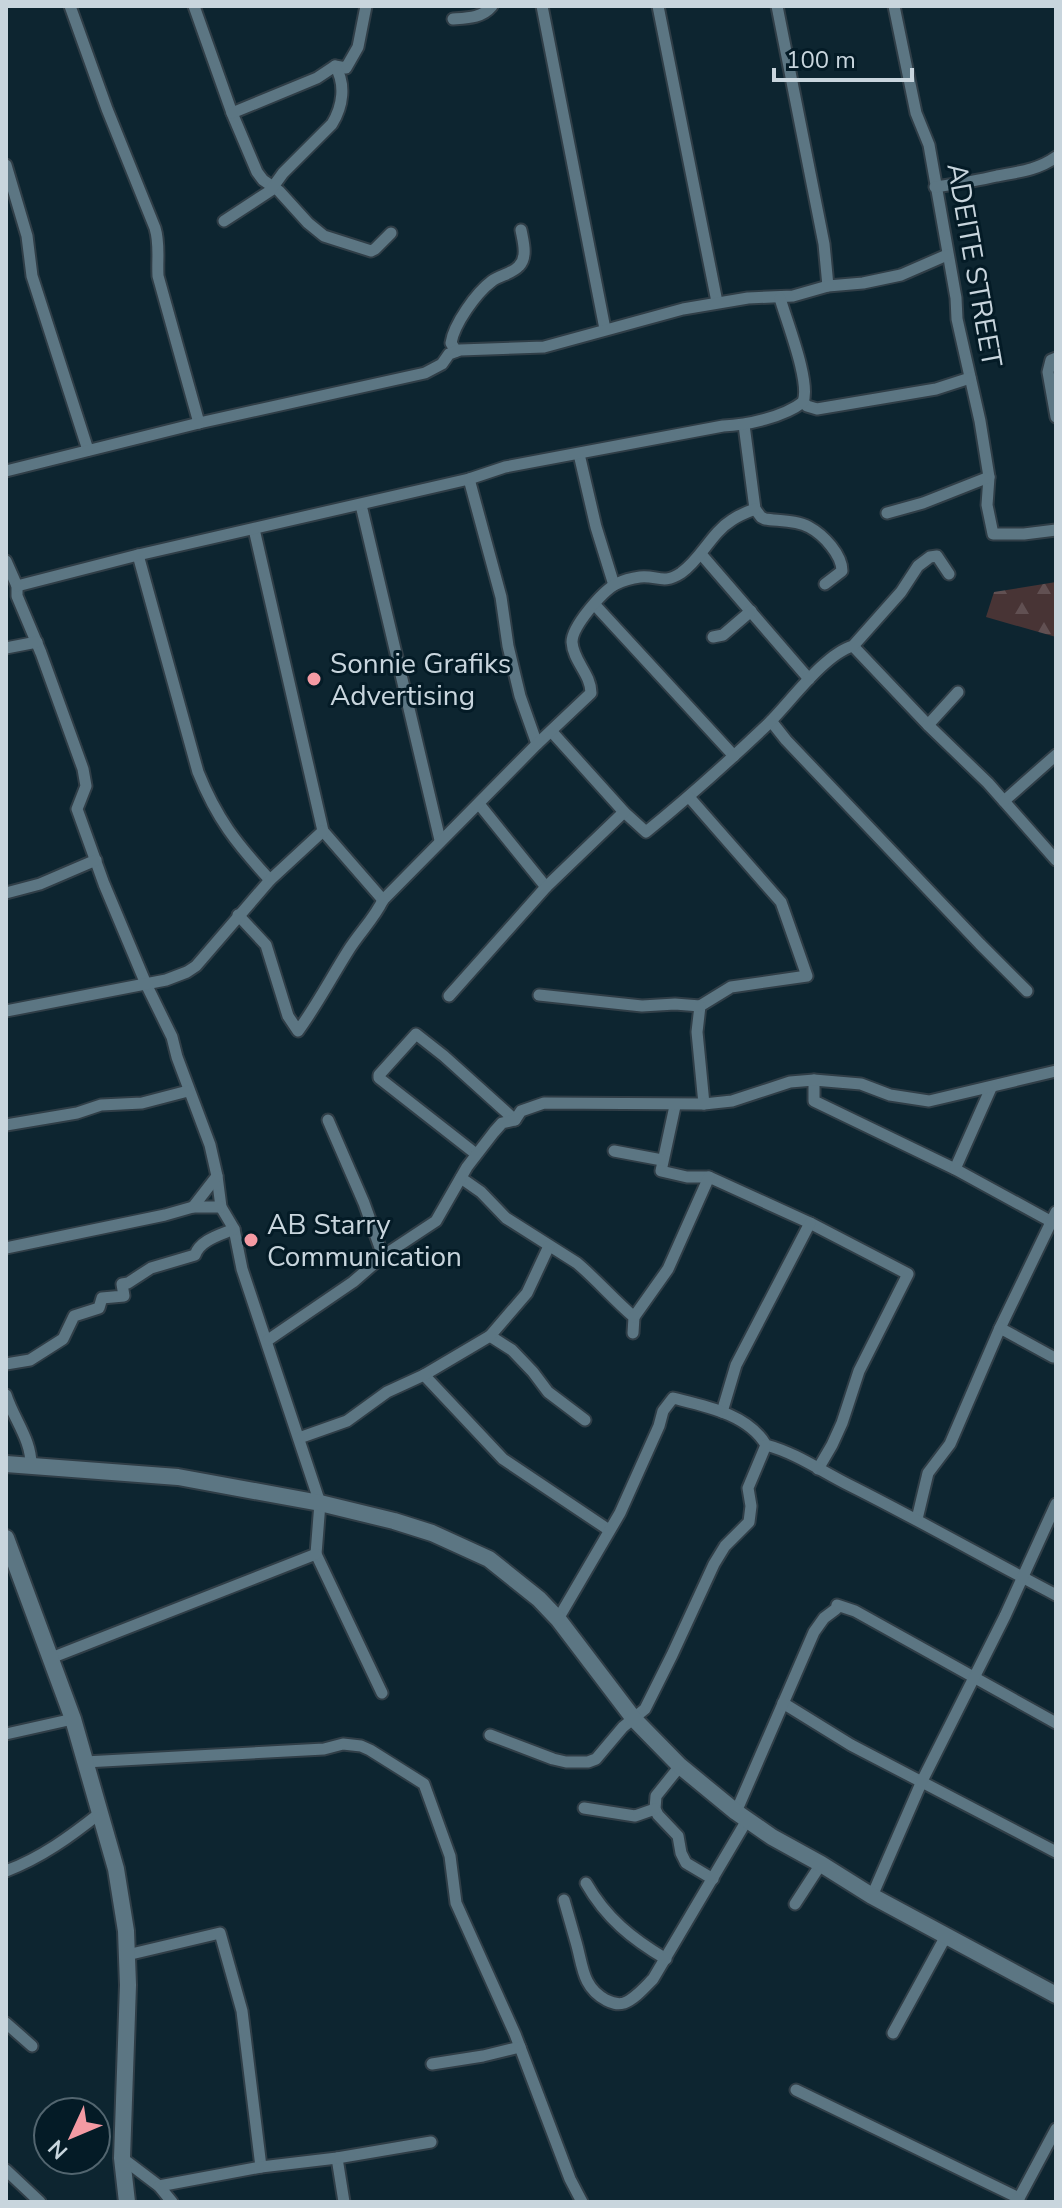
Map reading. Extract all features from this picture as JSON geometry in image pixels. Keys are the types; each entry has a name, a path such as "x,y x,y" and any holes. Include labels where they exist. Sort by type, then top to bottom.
{"street":[{"path":"70,6 159,241 158,276 199,423"},
{"path":"194,6 232,113 263,180 329,239 371,251 391,233"},
{"path":"232,113 317,78 335,66 346,68 362,36 366,6"},
{"path":"453,19 475,17 492,6"},
{"path":"542,6 605,329"},
{"path":"658,6 717,302"},
{"path":"777,6 824,244 828,286"},
{"name":"ADEITE STREET","path":"894,6 916,113 929,145 957,319 989,477 987,505 993,534 1056,530"},
{"path":"224,221 272,187 336,118 343,85 335,66"},
{"path":"935,187 1023,172 1056,157"},
{"path":"6,165 27,236 32,276 88,450"},
{"path":"456,351 451,343 456,324 488,284 516,269 522,262 525,250 521,230"},
{"path":"6,471 199,423 425,373 442,364 449,354 456,351 544,347 717,302 770,295 780,298 828,286 901,275 947,255"},
{"path":"780,298 805,386 803,402"},
{"path":"1056,358 1051,360 1048,372 1056,417"},
{"path":"803,402 817,409 936,389 970,378"},
{"path":"13,594 138,555 361,505 469,479 505,467 723,426 744,425 788,411 803,402"},
{"path":"744,425 755,509 765,519 807,526 828,544 841,561 842,571 825,584"},
{"path":"579,454 596,527 614,585"},
{"path":"887,513 923,503 989,477"},
{"path":"469,479 501,597 520,696 537,744"},
{"path":"361,505 440,840"},
{"path":"238,915 266,945 288,1016 298,1031 383,900 591,693 588,677 578,661 572,641 582,616 614,585 643,577 672,578 692,564 732,519 755,509"},
{"path":"254,529 323,831 383,900"},
{"path":"701,554 809,679"},
{"path":"138,555 198,772 210,802 240,848 270,880"},
{"path":"552,732 646,832 734,756 809,679 839,653 853,646 901,592 921,562 937,556 949,574"},
{"path":"6,561 13,594 37,642 86,782 77,809 146,984 172,1037 188,1091 210,1145 221,1207 234,1229 242,1269 320,1503 316,1554 382,1693"},
{"path":"595,605 734,756"},
{"path":"713,637 723,635 751,611"},
{"path":"6,648 37,642"},
{"path":"853,646 1004,801 1056,860"},
{"path":"928,725 958,692"},
{"path":"771,721 1027,991"},
{"path":"1004,801 1056,755"},
{"path":"539,995 642,1006 700,1006 731,987 807,976 781,902 689,797"},
{"path":"479,804 546,887"},
{"path":"449,996 546,887 624,812"},
{"path":"6,1011 176,977 196,966 270,880 323,831"},
{"path":"6,893 40,884 96,860"},
{"path":"700,1006 697,1032 704,1104"},
{"path":"476,1154 379,1078 416,1034 515,1120"},
{"path":"268,1340 436,1221 476,1154 502,1123 515,1120 521,1111 544,1103 704,1104 732,1101 790,1082 814,1080 861,1084 890,1095 929,1101 1056,1071"},
{"path":"814,1080 814,1101 1054,1217 1000,1328 950,1444 928,1473 917,1519"},
{"path":"955,1169 991,1088"},
{"path":"6,1125 77,1113 101,1105 142,1103 188,1091"},
{"path":"675,1106 661,1171 687,1177 709,1177 810,1223 908,1274 859,1371 842,1423 818,1469"},
{"path":"328,1120 383,1256"},
{"path":"614,1151 662,1160"},
{"path":"193,1207 217,1176"},
{"path":"633,1333 634,1317 668,1269 709,1177"},
{"path":"461,1178 481,1192 506,1218 577,1263 634,1317"},
{"path":"6,1248 193,1207 221,1207"},
{"path":"722,1412 736,1365 810,1223"},
{"path":"6,1364 30,1360 57,1343 65,1337 74,1316 99,1308 102,1298 124,1296 122,1284 137,1275 195,1255 202,1245 234,1229"},
{"path":"299,1438 347,1421 387,1392 424,1375 490,1336 527,1293 549,1246"},
{"path":"1000,1328 1053,1357"},
{"path":"490,1336 512,1350 548,1392 585,1420"},
{"path":"424,1375 503,1459 609,1530"},
{"path":"6,1395 29,1444 31,1467"},
{"path":"558,1619 633,1487 663,1411 673,1398 722,1412 753,1427 766,1445 787,1451 1056,1595"},
{"path":"490,1735 566,1762 596,1759 651,1699 714,1564 725,1546 749,1522 751,1506 748,1488 766,1445"},
{"path":"6,1464 178,1477 320,1503 419,1529 489,1559 539,1599 558,1619 634,1719 680,1766 741,1816 872,1896 1056,1995"},
{"path":"872,1896 922,1781 1023,1578 1056,1504"},
{"path":"6,1538 73,1719 116,1869 127,1955 128,2024 122,2158 127,2202"},
{"path":"51,1658 316,1554"},
{"path":"564,1900 582,1972 589,1987 613,2003 622,2004 631,1999 653,1979 713,1879 814,1632 837,1605 855,1611 1056,1723"},
{"path":"783,1703 851,1745 1056,1852"},
{"path":"6,1734 73,1719"},
{"path":"85,1762 324,1749 343,1744 370,1750 421,1780 429,1792 450,1856 456,1903 520,2047 570,2179 582,2202"},
{"path":"680,1766 656,1796 655,1809 678,1836 686,1863 713,1879"},
{"path":"584,1808 635,1816 655,1809"},
{"path":"6,1871 57,1845 100,1813"},
{"path":"795,1904 821,1864"},
{"path":"586,1883 608,1916 627,1934 666,1959"},
{"path":"127,1955 220,1933 242,2011 261,2167"},
{"path":"893,2033 946,1936"},
{"path":"6,2023 32,2046"},
{"path":"432,2064 520,2047"},
{"path":"796,2090 1018,2200 1056,2129"},
{"path":"159,2186 261,2167 431,2142"},
{"path":"122,2158 159,2186 172,2202"},
{"path":"337,2158 344,2202"},
{"path":"6,2170 40,2202"}],"green space":[{"path":"1056,582 1056,637 986,617 994,592"}],"place":[{"name":"Sonnie Grafiks Advertising","path":"314,679"},
{"name":"AB Starry Communication","path":"251,1240"}]}
